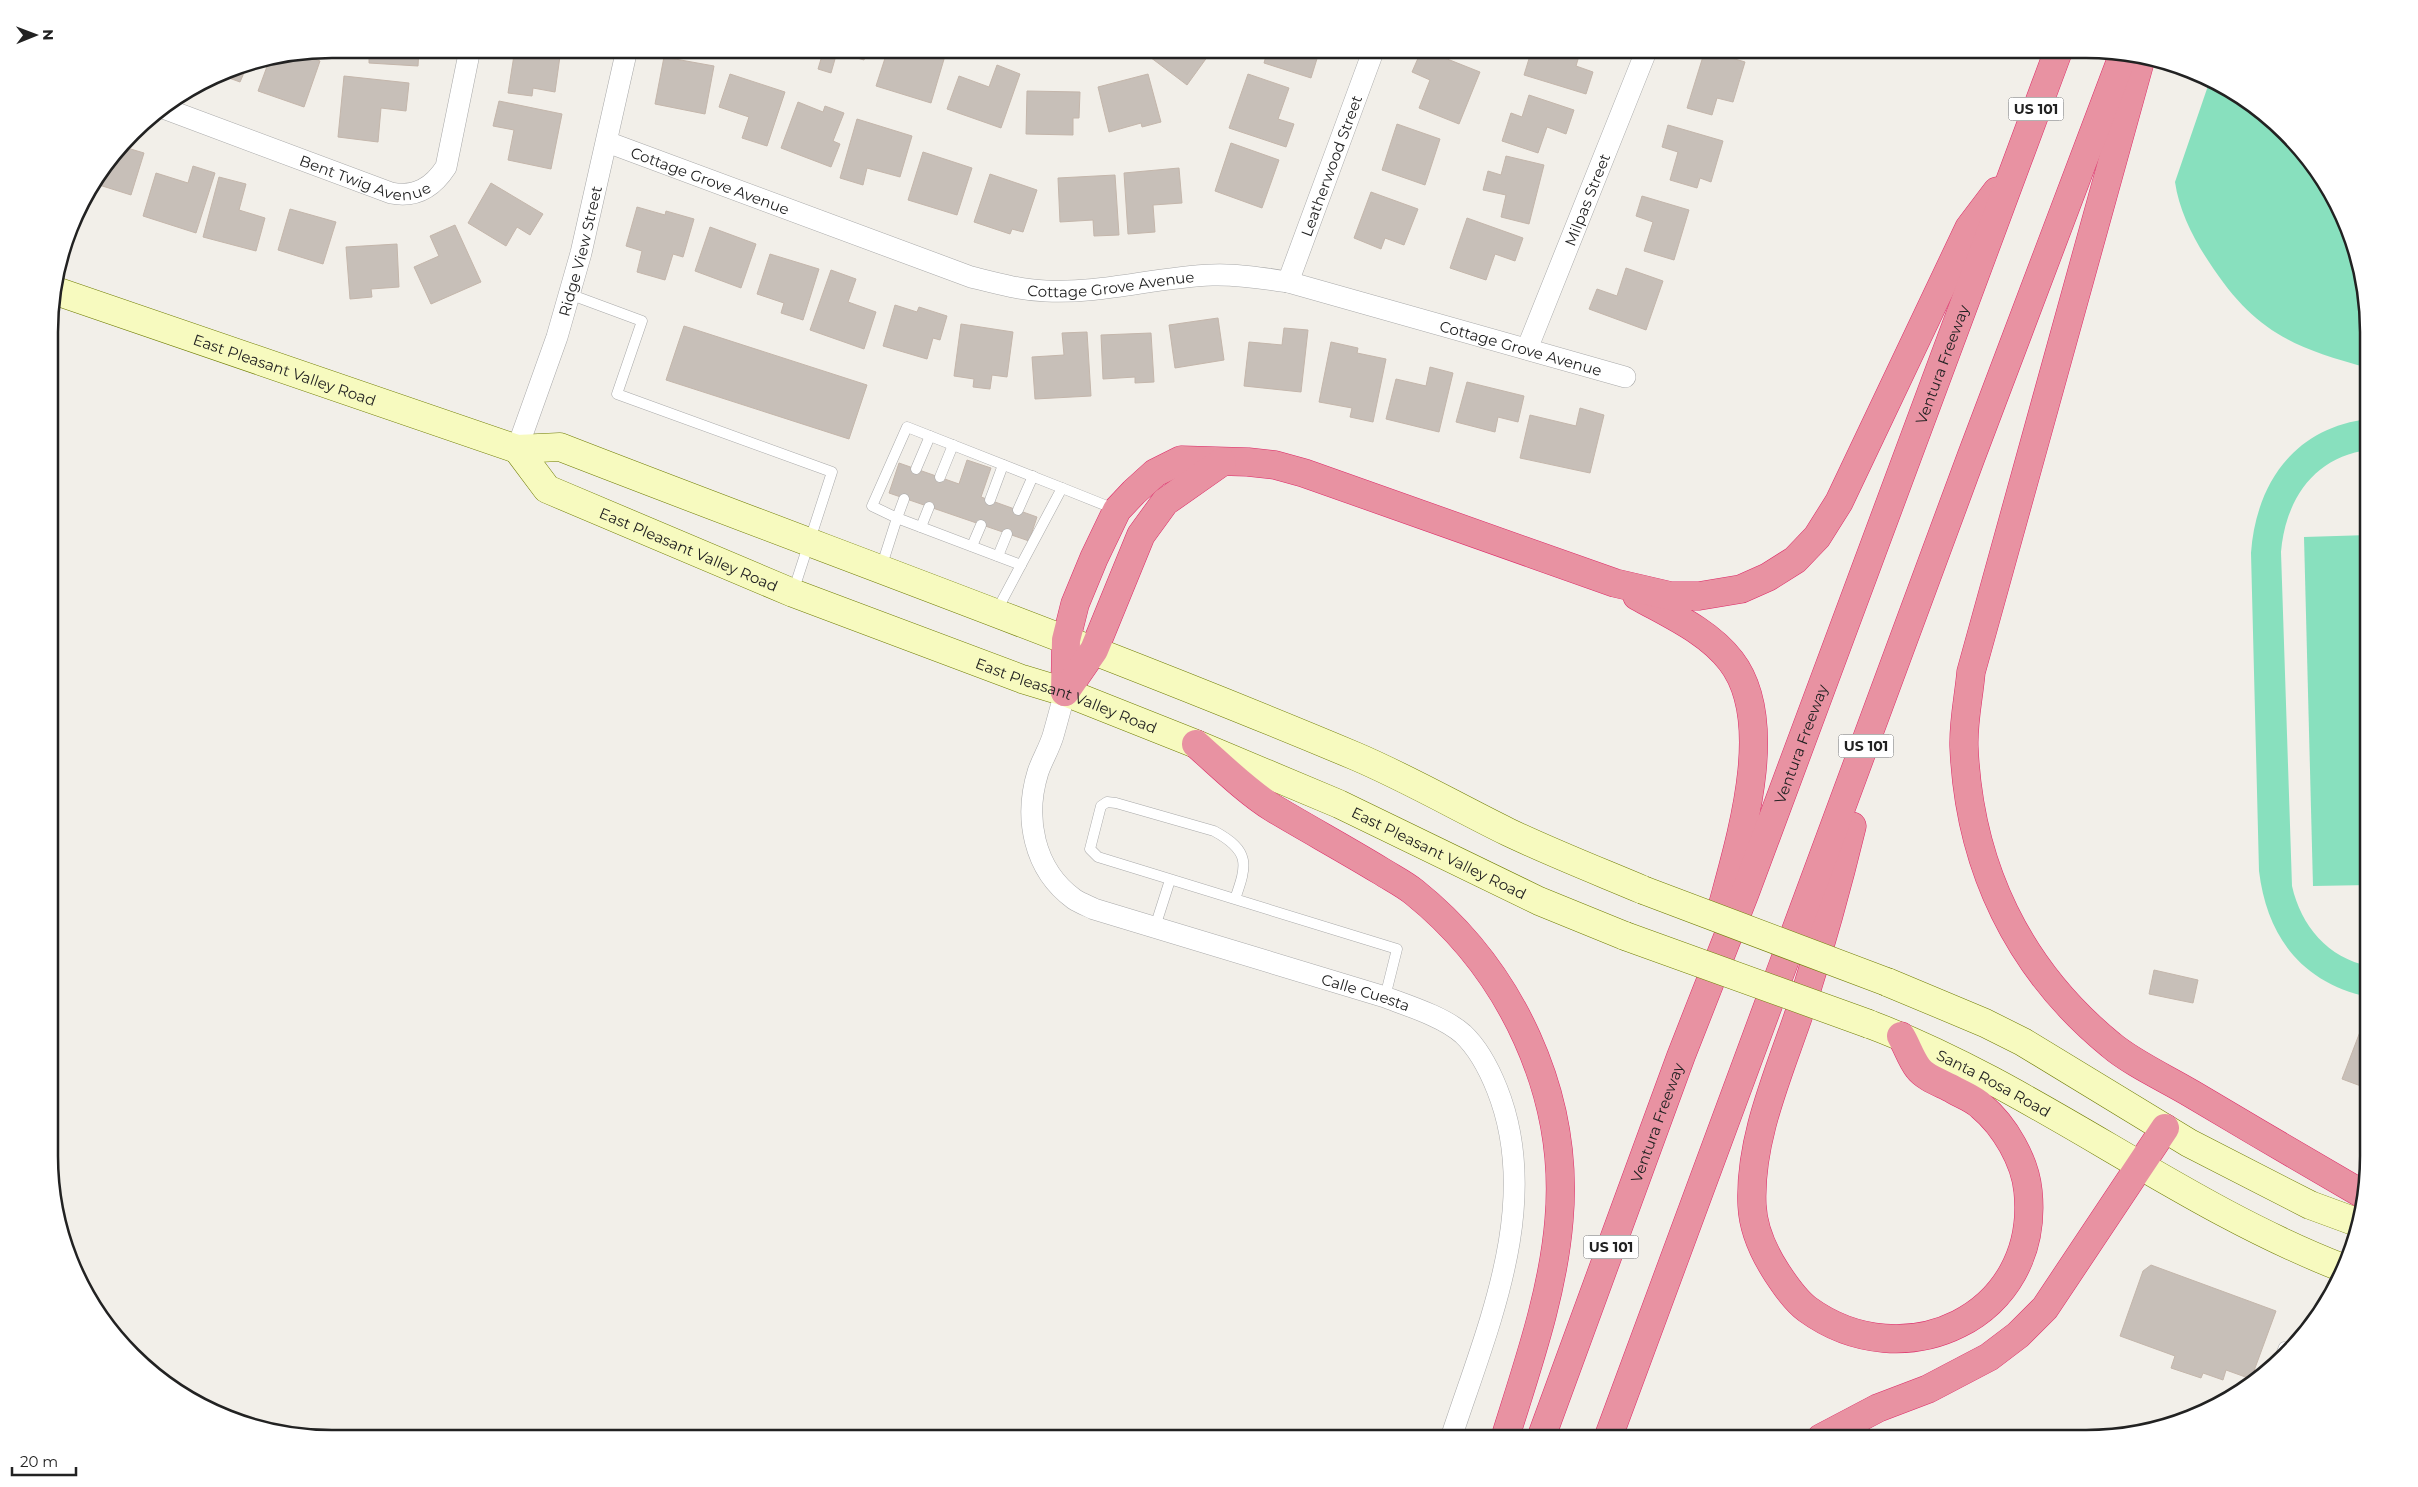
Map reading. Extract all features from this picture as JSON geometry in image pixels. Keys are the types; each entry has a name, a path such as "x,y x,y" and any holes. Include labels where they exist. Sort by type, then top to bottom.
{"highway":[{"name":"Ventura Freeway","path":"1544,1430 1681,1056 1748,883 2056,58"},
{"name":"US 101","path":"1611,1430 1886,692 1984,420 2121,60"},
{"path":"2140,63 1971,672 1964,744 1968,794 1979,851 2004,914 2036,965 2074,1012 2112,1047 2358,1192"},
{"path":"1065,692 1066,640 1081,590 1117,510 1155,473 1181,460 1248,462 1275,466 1304,474 1615,583 1671,596 1700,596 1741,589 1768,577 1795,560 1818,537 1839,502 1969,228 2013,170"},
{"path":"1065,692 1094,650 1141,535 1165,502 1222,462"},
{"path":"1615,583 1700,633 1718,647 1731,661 1741,678 1754,723 1754,753 1743,821 1681,1056"},
{"path":"1886,692 1828,925 1765,1115 1754,1157 1752,1209 1757,1234 1768,1260 1786,1286 1807,1308 1837,1325 1881,1338 1908,1338 1940,1332 1972,1318 1997,1296 2017,1267 2028,1225 2028,1190 2021,1163 2011,1143 1996,1122 1980,1105 1919,1070 1901,1036"},
{"path":"1196,744 1270,806 1350,852 1412,891 1454,927 1486,966 1509,1002 1529,1042 1544,1082 1554,1125 1559,1168 1559,1219 1551,1277 1507,1430"},
{"path":"1836,1430 1878,1408 1928,1389 1989,1357 2018,1335 2045,1308 2165,1128"}],"main road":[{"name":"East Pleasant Valley Road","path":"61,293 517,449 560,447 809,544 881,568 1094,650 1358,758 1518,836 1643,890 1887,982 1985,1023 2023,1042 2165,1128"},
{"name":"East Pleasant Valley Road","path":"517,449 547,489 792,593 1022,679 1065,692 1196,744 1339,804 1539,901 1624,936"},
{"name":"Santa Rosa Road","path":"1624,936 1901,1036 2009,1089 2140,1165 2291,1246 2337,1265"},
{"path":"2165,1128 2189,1143 2310,1205 2352,1221"}],"street":[{"name":"Bent Twig Avenue","path":"170,110 392,193 414,194 427,188 438,179 446,167 468,58"},
{"name":"Ridge View Street","path":"517,449 557,337 569,294 607,142 625,58"},
{"name":"Leatherwood Street","path":"1288,282 1371,58"},
{"name":"Milpas Street","path":"1527,349 1643,58"},
{"name":"Cottage Grove Avenue","path":"607,142 971,277 1013,287 1045,291 1076,291 1213,275 1251,276 1288,282 1625,377"},
{"name":"Calle Cuesta","path":"1065,692 1053,737 1038,771 1035,786 1032,834 1040,859 1054,880 1074,899 1094,909 1385,997 1426,1012 1463,1034 1488,1066 1505,1108 1514,1157 1514,1206 1508,1248 1496,1298 1453,1430"}],"lane":[{"path":"569,294 642,321 617,394 832,472 792,593"},
{"path":"1020,565 897,518 872,506 906,427 1117,510"},
{"path":"916,469 930,436"},
{"path":"940,478 953,445"},
{"path":"990,500 1003,465"},
{"path":"1018,510 1033,476"},
{"path":"996,612 1062,488"},
{"path":"881,568 904,499"},
{"path":"921,527 929,507"},
{"path":"972,546 981,524"},
{"path":"998,556 1007,534"},
{"path":"1236,900 1244,874 1244,862 1236,847 1223,836 1125,806 1110,802 1104,803 1091,842 1090,850 1093,855 1170,880 1397,949 1385,997"},
{"path":"1155,927 1170,880"}],"green space":[{"path":"2208,86 2253,114 2280,138 2304,165 2324,195 2346,244 2358,296 2360,365 2317,352 2296,343 2277,333 2242,305 2226,286 2198,243 2183,213 2175,182"},
{"path":"2360,421 2360,452 2333,461 2318,471 2306,484 2296,499 2289,515 2281,552 2292,886 2302,914 2318,938 2341,956 2360,964 2360,994 2325,981 2292,954 2270,917 2263,895 2259,871 2251,553 2254,527 2261,504 2271,482 2284,463 2300,446 2320,433 2343,424"},
{"path":"2360,535 2360,885 2313,886 2304,537"}],"building":[{"path":"312,58 320,61 304,107 258,91 267,66"},
{"path":"369,58 418,58 418,66 369,63"},
{"path":"514,58 560,58 555,92 533,88 532,96 508,93"},
{"path":"664,58 714,66 705,114 655,104"},
{"path":"821,58 835,58 831,73 818,69"},
{"path":"885,58 944,58 931,103 876,86"},
{"path":"1151,58 1206,58 1187,85"},
{"path":"1265,58 1317,58 1311,78 1264,63"},
{"path":"1418,58 1445,58 1480,72 1459,124 1419,108 1430,80 1412,72"},
{"path":"1529,58 1578,58 1576,66 1593,72 1586,94 1524,75"},
{"path":"1703,58 1732,58 1745,62 1733,102 1717,98 1712,115 1687,108"},
{"path":"997,65 1020,74 1001,128 947,109 959,76 989,87"},
{"path":"244,72 240,82 228,78"},
{"path":"730,74 785,92 767,146 742,138 749,117 719,107"},
{"path":"1148,74 1161,122 1142,127 1141,123 1109,132 1098,87"},
{"path":"1248,74 1289,88 1278,119 1294,124 1286,147 1229,128"},
{"path":"344,76 409,83 406,111 381,108 378,142 338,137"},
{"path":"1027,91 1080,92 1079,118 1073,118 1073,135 1026,134"},
{"path":"1529,95 1574,110 1566,134 1547,127 1538,153 1502,141 1511,113 1522,117"},
{"path":"499,101 562,114 551,169 508,160 514,130 493,126"},
{"path":"798,102 823,112 825,106 844,113 833,141 840,144 831,167 781,148"},
{"path":"857,119 912,136 900,177 867,168 863,185 840,178"},
{"path":"1397,124 1440,139 1425,185 1382,170"},
{"path":"1668,125 1723,141 1711,182 1700,178 1697,188 1670,180 1678,152 1662,147"},
{"path":"1231,143 1279,160 1262,208 1215,191"},
{"path":"128,148 144,153 131,195 100,185"},
{"path":"923,152 972,168 957,215 908,200"},
{"path":"1506,156 1544,165 1529,224 1501,217 1506,195 1483,190 1488,171 1501,175"},
{"path":"193,166 215,173 196,233 143,216 156,173 188,183"},
{"path":"1179,168 1182,203 1153,205 1155,232 1128,234 1124,173"},
{"path":"990,174 1037,190 1023,232 1012,229 1010,234 974,222"},
{"path":"1115,175 1119,235 1094,236 1093,220 1060,222 1058,178"},
{"path":"219,177 246,184 239,210 265,218 256,251 203,237"},
{"path":"491,183 543,214 530,235 517,227 506,246 468,223"},
{"path":"1371,192 1418,209 1404,245 1385,238 1381,249 1354,238"},
{"path":"1642,196 1689,210 1674,260 1644,251 1653,222 1636,216"},
{"path":"637,207 665,215 666,211 694,219 683,257 673,254 665,280 637,272 642,251 626,246"},
{"path":"290,209 336,222 323,264 278,250"},
{"path":"1467,218 1523,238 1515,261 1495,254 1486,280 1450,268"},
{"path":"455,225 481,282 431,304 414,267 439,256 430,236"},
{"path":"710,227 756,244 741,288 695,271"},
{"path":"397,244 399,287 371,289 372,297 350,299 346,247"},
{"path":"770,254 819,269 803,320 781,313 784,303 757,294"},
{"path":"1626,268 1663,281 1646,330 1589,309 1597,289 1617,296"},
{"path":"831,270 856,279 848,302 876,312 864,349 810,330"},
{"path":"895,305 917,312 919,307 947,316 940,340 933,338 927,359 883,346"},
{"path":"1218,318 1224,360 1175,368 1169,325"},
{"path":"961,324 1013,332 1007,377 992,375 990,389 973,387 974,379 954,376"},
{"path":"684,326 867,385 849,439 666,380"},
{"path":"1284,328 1308,330 1301,392 1244,386 1249,342 1282,345"},
{"path":"1087,332 1091,396 1035,399 1032,357 1064,355 1062,333"},
{"path":"1151,333 1154,382 1135,383 1135,377 1103,379 1101,335"},
{"path":"1331,342 1358,348 1357,353 1386,359 1373,422 1350,417 1352,408 1319,402"},
{"path":"1430,367 1453,373 1439,432 1386,419 1396,379 1426,386"},
{"path":"1467,382 1524,396 1518,422 1498,417 1495,432 1456,422"},
{"path":"1580,408 1604,415 1590,473 1520,458 1530,415 1576,426"},
{"path":"967,460 991,468 981,497 1037,517 1029,541 889,493 899,463 959,484"},
{"path":"2154,970 2198,980 2193,1003 2149,994"},
{"path":"2360,1032 2360,1086 2342,1079"},
{"path":"2151,1265 2276,1311 2253,1373 2247,1377 2226,1370 2223,1380 2203,1373 2201,1378 2171,1368 2175,1356 2120,1336 2143,1271"}]}
